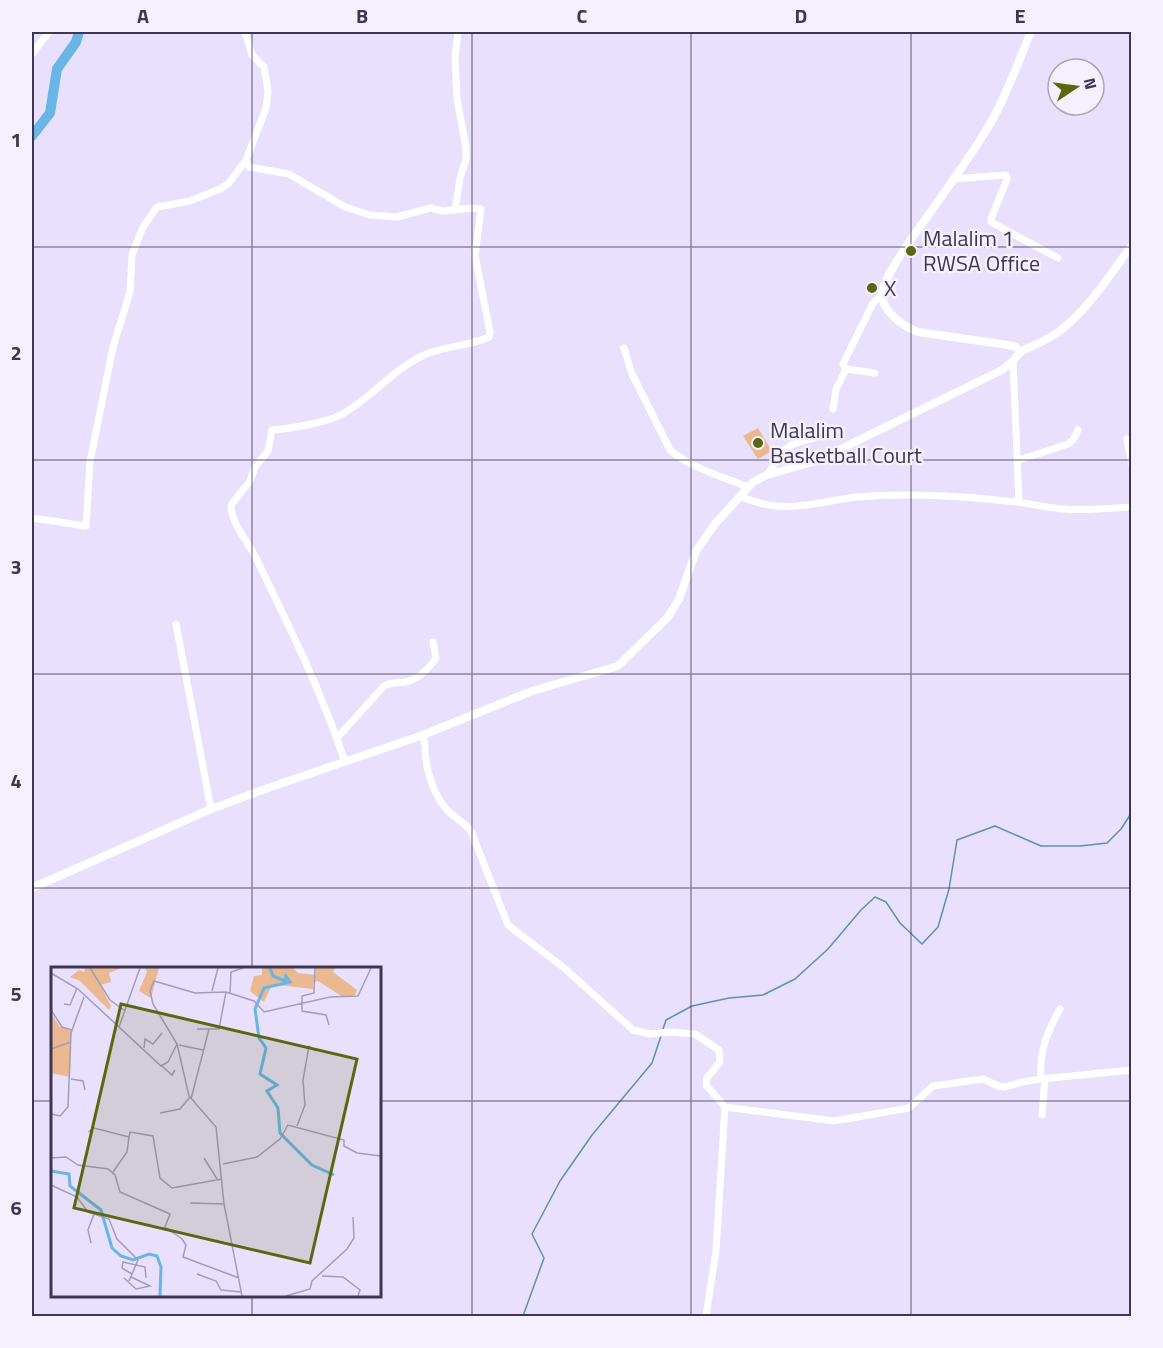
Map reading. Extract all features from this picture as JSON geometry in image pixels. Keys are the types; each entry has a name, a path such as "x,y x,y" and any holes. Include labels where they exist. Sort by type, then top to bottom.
{"street":[{"path":"32,54 49,32"},
{"path":"32,518 86,526 90,462 113,347 130,292 132,255 143,227 157,207 190,201 229,183 246,160 266,108 268,91 264,67 252,55 245,32"},
{"path":"455,210 460,178 466,159 455,76 458,32"},
{"path":"1020,352 1016,347 1008,345 927,334 908,328 889,311 882,295 903,252 990,123 1031,32"},
{"path":"246,160 249,167 289,174 345,207 370,215 397,218 427,209 442,211 481,209 475,255 490,332 489,337 447,347 422,356 402,368 340,416 272,430 268,451 255,467 250,481 231,505 233,519 256,557 306,666 345,762"},
{"path":"953,179 1006,175 1007,179 991,219 992,222 1058,258"},
{"path":"32,888 211,809 423,735 532,690 618,666 668,617 678,599 696,551 715,524 748,487 759,478 806,465 836,453 1002,370 1013,362 1020,352 1053,336 1070,322 1099,291 1131,245"},
{"path":"875,373 846,369 843,367 843,361 873,303 882,295"},
{"path":"624,348 632,374 670,450 708,471 748,487"},
{"path":"1013,362 1019,502"},
{"path":"833,409 836,389 846,369"},
{"path":"1019,460 1068,444 1078,430"},
{"path":"767,475 781,451 788,446 814,438"},
{"path":"1127,439 1131,465"},
{"path":"740,496 765,505 790,507 854,498 908,494 1019,502 1064,509 1131,507"},
{"path":"176,624 211,809"},
{"path":"337,738 384,686 409,681 427,669 435,658 433,642"},
{"path":"423,735 429,778 447,810 466,824 471,831 508,925 563,966 633,1030 651,1034 670,1032 695,1034 719,1050 720,1062 707,1078 706,1085 725,1107 834,1121 847,1120 909,1108 933,1086 983,1078 1005,1087 1043,1079 1131,1070"},
{"path":"1042,1115 1043,1079 1040,1068 1044,1042 1060,1009"},
{"path":"706,1317 716,1251 725,1107"}],"shaded area":[{"name":"Malalim Basketball Court","path":"758,428 772,451 758,459 743,436"}],"waterway":[{"path":"32,136 50,113 57,69 76,42 79,32"},
{"path":"663,1029 666,1020 692,1006 729,998 763,995 795,979 828,949 875,897 886,902 900,923 922,944 938,927 949,889 957,840 995,826 1041,846 1107,843 1121,829 1132,812"},
{"path":"523,1316 544,1258 532,1234 560,1181 592,1135 652,1063 661,1036"}],"place":[{"name":"Malalim 1 RWSA Office","path":"911,251"},
{"name":"X","path":"872,288"},
{"name":"Malalim Basketball Court","path":"758,443"}]}
